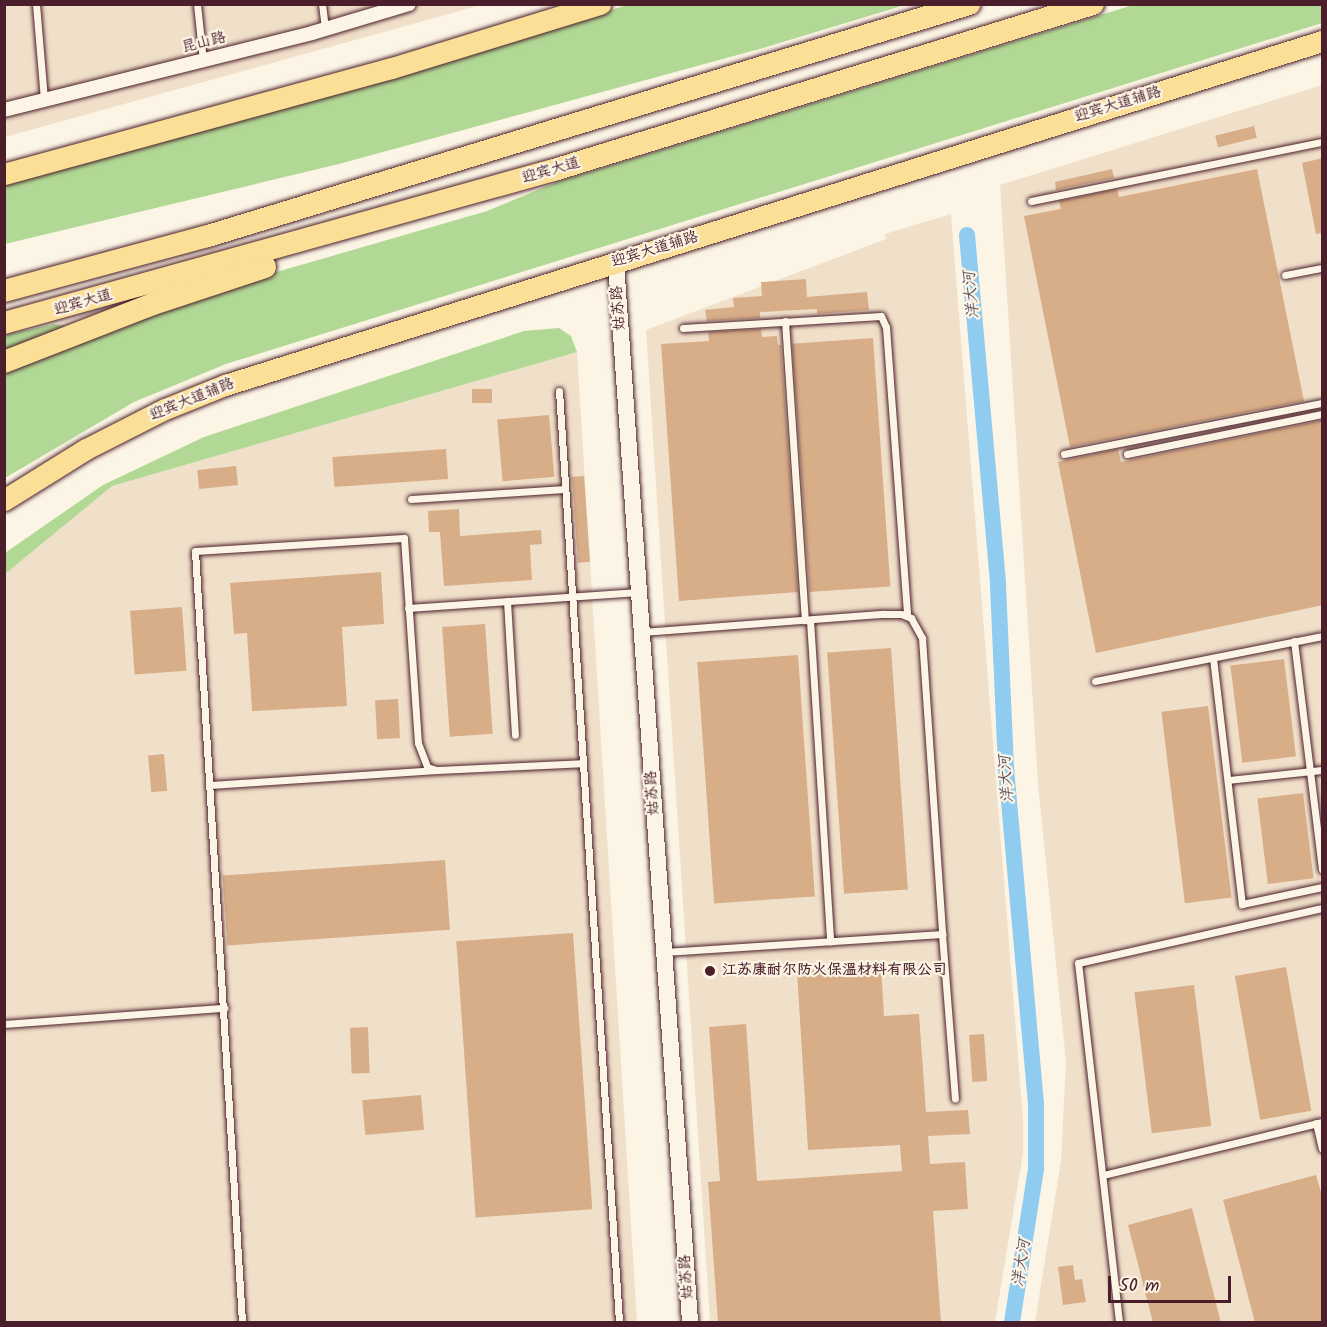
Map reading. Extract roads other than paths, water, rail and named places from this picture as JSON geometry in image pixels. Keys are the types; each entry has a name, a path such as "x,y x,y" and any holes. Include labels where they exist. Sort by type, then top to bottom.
{"highway":[{"path":"4,291 208,236 969,4"},
{"name":"迎宾大道","path":"4,323 554,170 1093,4"},
{"path":"4,362 153,304 554,170"},
{"path":"4,276 208,236"}],"main road":[{"path":"4,174 392,69 600,4"},
{"name":"迎宾大道辅路","path":"4,500 86,449 165,409 215,389 1323,41"}],"street":[{"name":"昆山路","path":"4,110 325,29 409,4"},
{"name":"姑苏路","path":"616,263 690,1323"}],"lane":[{"path":"36,4 44,100"},
{"path":"197,4 202,61"},
{"path":"322,4 325,29"},
{"path":"1031,201 1323,142"},
{"path":"1286,275 1323,268"},
{"path":"683,328 874,315 885,321 907,615 922,638 955,1098"},
{"path":"785,321 830,941"},
{"path":"559,391 620,1323"},
{"path":"1064,454 1323,403"},
{"path":"1127,454 1323,414"},
{"path":"411,499 565,489"},
{"path":"242,1323 195,552 404,538 418,743 427,767 436,770"},
{"path":"408,608 638,592"},
{"path":"507,601 515,735"},
{"path":"642,632 907,615"},
{"path":"1095,681 1323,636"},
{"path":"1294,642 1323,869"},
{"path":"1213,658 1242,904 1323,887"},
{"path":"210,785 583,763"},
{"path":"1228,780 1323,770"},
{"path":"1119,1323 1078,963 1323,908"},
{"path":"664,952 942,934"},
{"path":"4,1024 224,1008"},
{"path":"1103,1175 1319,1123 1323,1148"}],"waterway":[{"name":"洋大河","path":"967,235 998,585 1006,768 1036,1102 1036,1169 1012,1322"}],"place":[{"name":"江苏康耐尔防火保温材料有限公司","path":"710,971"}]}
